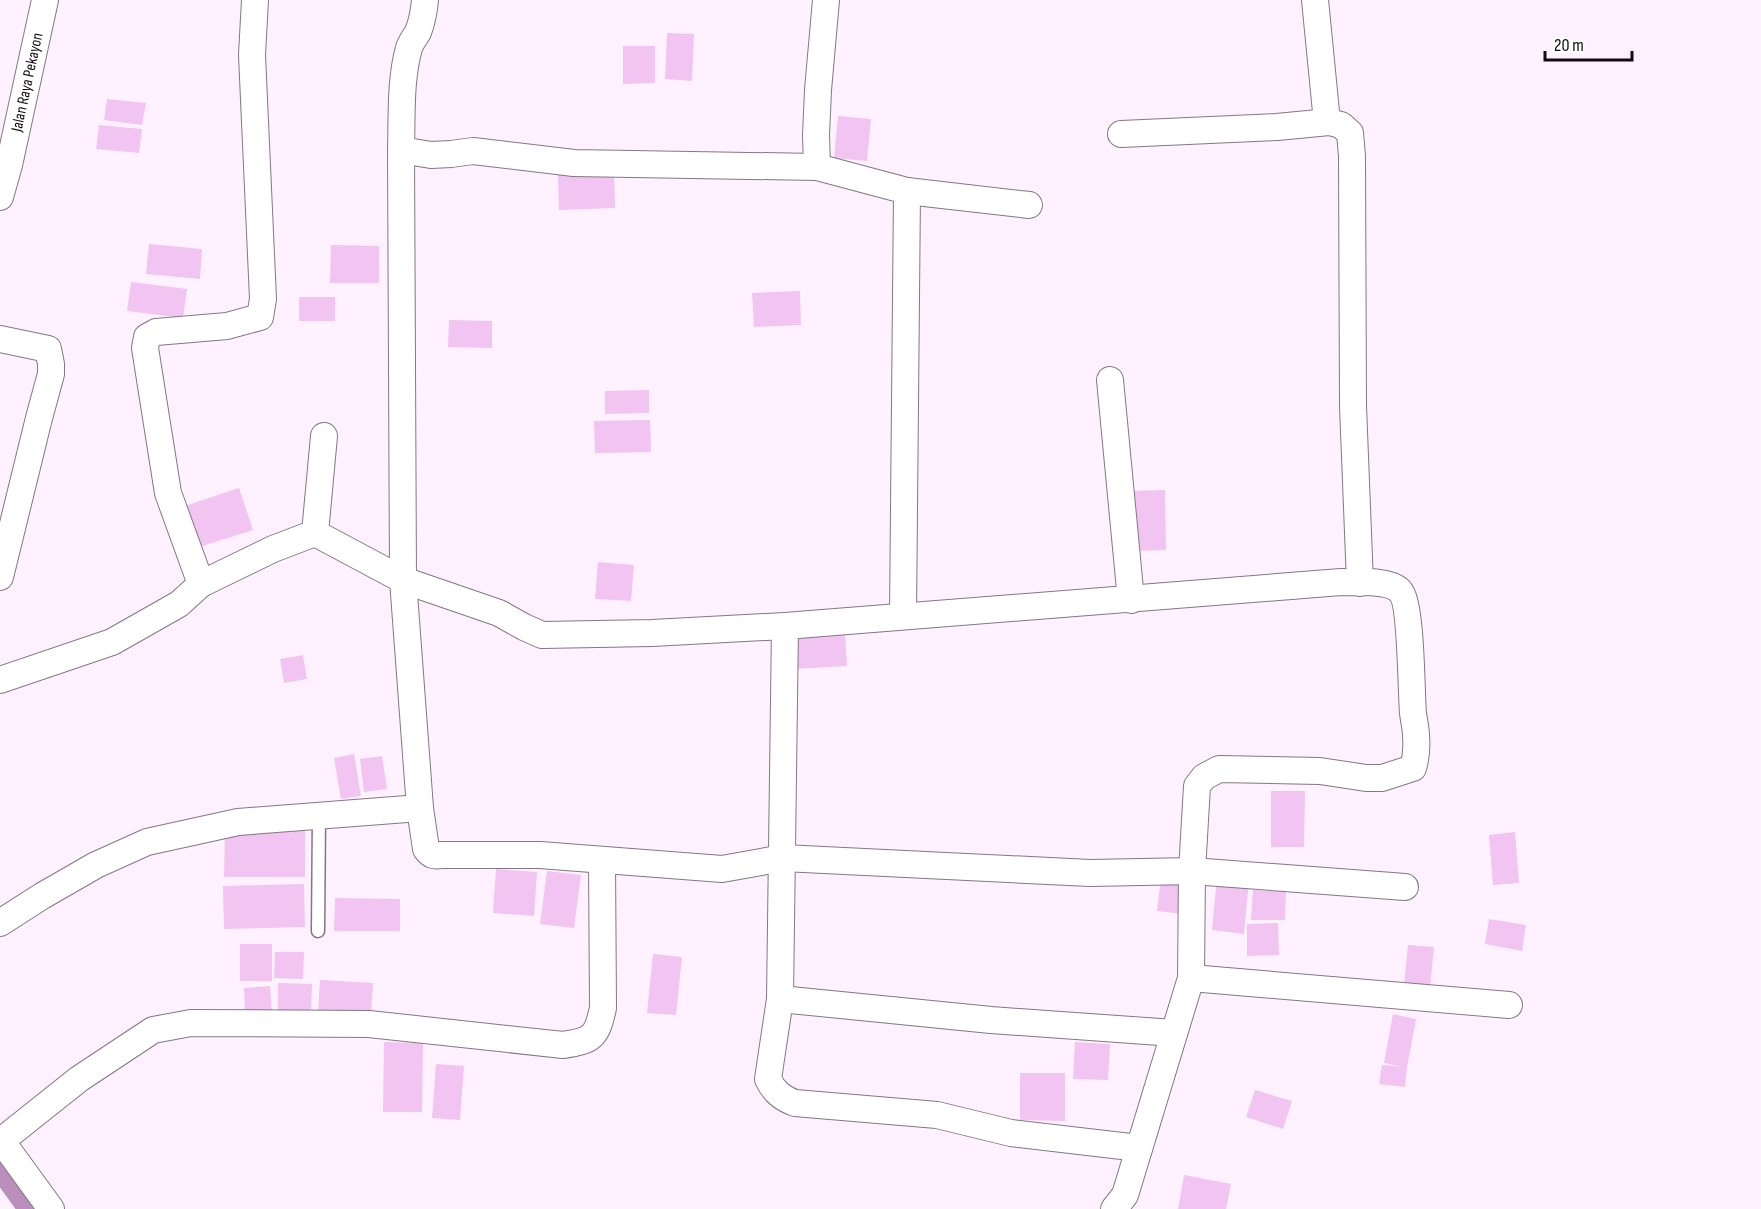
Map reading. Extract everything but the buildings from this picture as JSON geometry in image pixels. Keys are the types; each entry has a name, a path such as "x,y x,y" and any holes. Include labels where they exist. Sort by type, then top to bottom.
{"street":[{"name":"Jalan Raya Pekayon","path":"0,197 45,0"},
{"path":"201,584 168,493 145,348 147,337 156,332 226,326 260,317 263,299 252,55 255,0"},
{"path":"425,0 406,65 401,150 403,580 420,808 426,849 429,854 433,856 540,855 722,869 783,858 1090,873 1192,871 1405,887"},
{"path":"817,167 818,90 826,0"},
{"path":"1315,0 1327,122"},
{"path":"1121,134 1277,127 1327,122 1341,125 1350,133 1353,406 1360,583"},
{"path":"401,150 431,155 473,151 574,163 817,167 907,191 1029,205"},
{"path":"903,616 907,191"},
{"path":"0,339 48,349 51,374 0,578"},
{"path":"1110,380 1131,600"},
{"path":"315,533 324,436"},
{"path":"0,680 112,642 179,604 201,584 273,549 315,533 403,580 499,613 542,635 652,633 785,626 1341,582 1376,582 1391,586 1400,591 1404,598 1408,616 1416,735 1416,758 1413,768 1382,778 1320,771 1219,769 1204,777 1197,786 1192,871 1191,978 1125,1195 1114,1209"},
{"path":"785,626 780,999 768,1079 772,1088 786,1100 795,1103 937,1115 1011,1132 1139,1148"},
{"path":"0,923 96,865 147,843 238,822 420,808"},
{"path":"51,1209 1,1140 80,1079 153,1030 191,1023 369,1024 563,1045 576,1044 589,1039 598,1028 603,1008 602,861"},
{"path":"1191,978 1509,1005"},
{"path":"780,999 991,1020 1174,1033"}],"lane":[{"path":"318,931 319,816"}],"waterway":[{"path":"0,1162 34,1209"}]}
